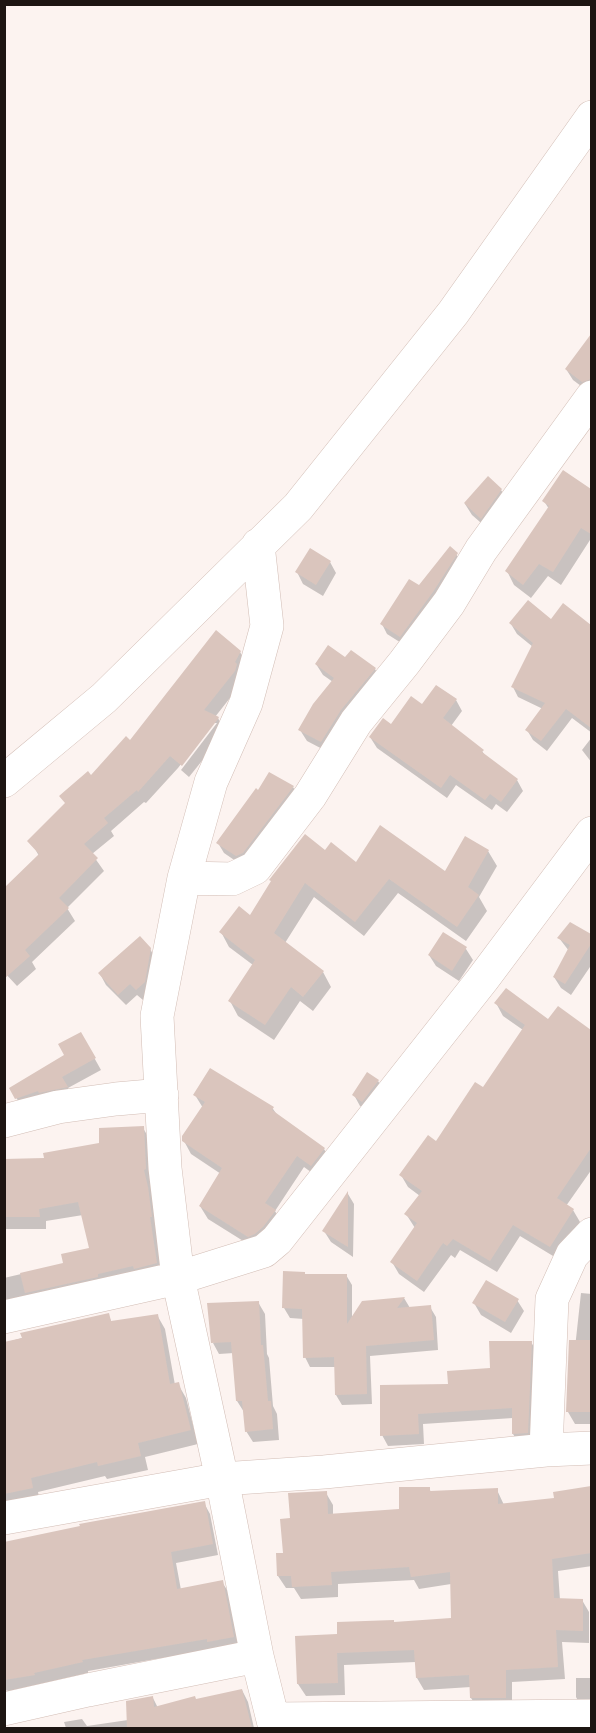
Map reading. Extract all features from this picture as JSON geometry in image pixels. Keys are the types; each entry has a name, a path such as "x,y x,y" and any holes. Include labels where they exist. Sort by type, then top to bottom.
{"street":[{"path":"4,781 104,698 298,507 453,314 591,117"},
{"path":"184,878 232,879 255,868 310,796 356,722 449,603 481,550 591,397"},
{"path":"258,545 267,626 246,703 210,782 184,878 157,1016 165,1168 178,1278 222,1479 257,1656 274,1724 591,1716"},
{"path":"4,1317 178,1278 264,1251 277,1240 482,980 591,833"},
{"path":"4,1121 58,1107 162,1095"},
{"path":"546,1450 552,1299 572,1255 591,1234"},
{"path":"4,1518 222,1479 591,1448"},
{"path":"4,1709 257,1656"}],"building":[{"path":"591,334 591,379 582,382 565,369"},
{"path":"563,470 591,489 591,534 581,528 553,572 539,564 523,585 505,571 549,506 542,501"},
{"path":"488,476 502,489 481,519 464,503"},
{"path":"450,546 458,553 400,637 380,624 409,579 419,585"},
{"path":"310,548 331,561 316,585 295,572"},
{"path":"528,600 551,619 563,603 591,625 591,728 566,709 541,741 525,730 545,703 511,687 533,643 509,623"},
{"path":"216,630 241,651 235,662 237,664 235,671 204,710 219,717 218,719 182,766 170,756 138,792 137,790 104,818 108,823 84,844 98,858 59,898 69,908 25,950 30,956 4,979 4,888 39,854 27,841 65,803 59,796 88,771 91,775 126,736 130,740"},
{"path":"328,645 345,657 351,650 376,668 341,710 321,742 298,730 313,704 334,678 315,664"},
{"path":"436,685 457,699 443,718 518,779 501,802 490,794 485,800 450,775 441,788 369,737 383,718 391,724 411,696 422,704"},
{"path":"269,772 294,786 243,853 236,856 216,843 256,788 258,790"},
{"path":"380,825 445,871 465,836 489,850 468,887 479,895 457,927 389,879 355,922 305,883 274,933 324,971 303,997 291,987 265,1025 228,1001 255,960 219,932 239,906 250,915 271,881 269,880 305,834 325,850 331,842 356,862"},
{"path":"570,922 591,934 591,944 565,984 553,977 570,945 557,938"},
{"path":"443,932 467,947 452,971 428,955"},
{"path":"140,936 151,948 145,982 136,990 130,984 118,995 98,973"},
{"path":"506,988 548,1019 558,1006 591,1030 591,1148 557,1198 574,1209 550,1247 513,1225 490,1261 453,1239 447,1246 443,1243 417,1281 390,1262 417,1223 404,1214 422,1191 399,1175 428,1135 436,1141 475,1082 483,1087 525,1025 494,1003"},
{"path":"81,1032 96,1058 62,1077 68,1087 39,1093 38,1091 15,1099 9,1088 64,1055 58,1044"},
{"path":"210,1068 274,1107 272,1110 325,1148 311,1166 297,1156 265,1203 276,1210 263,1227 248,1237 199,1206 222,1168 182,1141 182,1136 205,1102 193,1095"},
{"path":"367,1072 379,1080 362,1102 352,1095"},
{"path":"144,1126 146,1169 144,1170 157,1263 134,1269 133,1266 98,1274 98,1277 25,1293 20,1273 63,1263 61,1254 89,1248 78,1202 39,1209 40,1217 6,1217 4,1159 44,1158 43,1153 99,1143 99,1128"},
{"path":"348,1191 348,1247 322,1231"},
{"path":"283,1271 305,1272 305,1274 347,1274 347,1324 362,1301 405,1297 397,1308 431,1305 434,1340 366,1346 367,1394 335,1395 334,1357 303,1358 302,1309 282,1308"},
{"path":"486,1280 519,1299 505,1322 472,1303"},
{"path":"259,1301 261,1345 263,1345 268,1401 271,1401 273,1429 245,1432 242,1401 236,1401 231,1342 211,1343 207,1303"},
{"path":"109,1313 111,1321 158,1314 170,1384 179,1382 191,1430 138,1443 141,1456 98,1466 97,1462 31,1478 33,1488 4,1494 4,1342 22,1338 20,1333"},
{"path":"569,1340 591,1340 591,1412 566,1412"},
{"path":"489,1341 532,1341 528,1433 512,1434 512,1408 418,1414 419,1434 380,1436 380,1385 448,1384 447,1371 490,1368"},
{"path":"591,1486 591,1553 552,1559 554,1598 583,1599 583,1631 556,1630 558,1667 506,1670 506,1698 470,1698 469,1675 416,1678 414,1650 337,1653 338,1683 297,1684 295,1636 337,1634 337,1622 394,1620 394,1622 451,1618 450,1572 411,1577 409,1567 331,1572 332,1585 292,1587 291,1576 277,1576 276,1553 283,1553 280,1519 290,1518 288,1493 327,1491 328,1514 399,1509 399,1487 430,1487 430,1491 498,1488 498,1504 554,1498 553,1492"},
{"path":"205,1501 213,1544 171,1552 177,1589 223,1580 234,1637 207,1642 207,1639 82,1660 83,1662 34,1673 35,1675 4,1680 4,1542 80,1526 79,1524"},
{"path":"242,1689 252,1728 127,1728 126,1701 153,1696 154,1707 195,1696 196,1699"}]}
